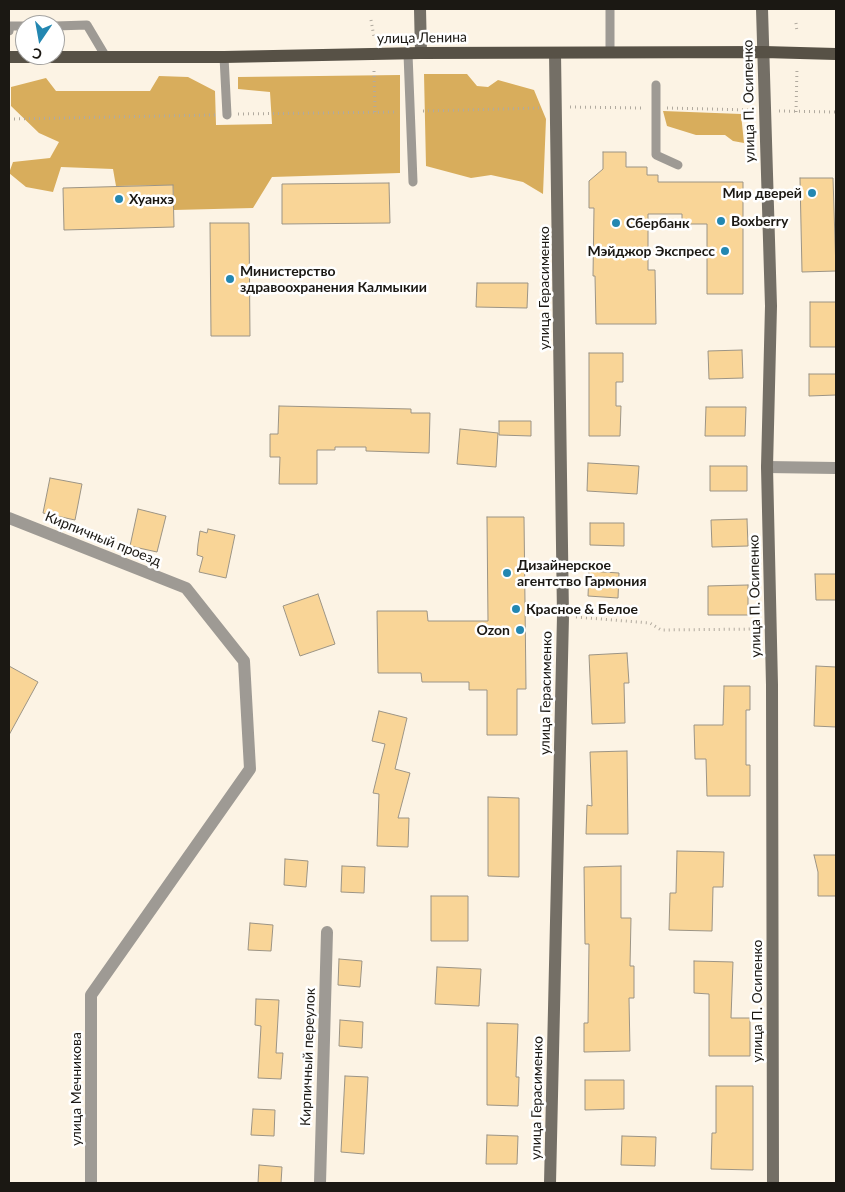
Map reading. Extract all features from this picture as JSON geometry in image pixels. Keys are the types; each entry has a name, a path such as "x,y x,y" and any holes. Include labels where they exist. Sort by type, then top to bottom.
{"main road":[{"path":"420,9 421,53"},
{"name":"улица П. Осипенко","path":"762,9 771,306 767,467 771,628 773,1183"},
{"name":"улица Ленина","path":"9,57 224,57 610,52 836,54"},
{"name":"улица Герасименко","path":"550,1183 563,616 555,53"}],"street":[{"path":"767,467 836,468"},
{"name":"Кирпичный проезд","path":"9,518 186,588 244,661 250,769 91,995"},
{"name":"Кирпичный переулок","path":"320,1183 327,932"},
{"name":"улица Мечникова","path":"91,995 91,1183"}],"lane":[{"path":"610,9 610,52"},
{"path":"65,26 87,25 106,57"},
{"path":"408,54 413,182"},
{"path":"224,57 227,115"},
{"path":"656,85 656,155 678,165"}],"path":[{"path":"371,20 374,37"},
{"path":"796,23 797,32"},
{"path":"796,112 797,68"},
{"path":"374,71 375,112"},
{"path":"9,119 543,108"},
{"path":"778,111 836,112"},
{"path":"563,616 650,623 661,630 771,628"}],"shaded area":[{"path":"424,74 467,74 477,86 488,87 498,80 534,90 546,119 543,194 523,182 491,175 471,178 426,166"},
{"path":"400,75 400,173 272,177 253,208 174,210 173,185 116,186 113,169 61,167 53,192 26,187 9,173 13,162 50,158 59,142 39,133 11,106 11,87 46,78 56,91 150,91 159,76 188,77 215,91 216,125 272,124 270,92 238,89 238,77"},
{"path":"663,111 741,114 744,143 733,141 725,135 696,135 667,126"}],"building":[{"path":"603,152 626,152 626,167 647,167 647,175 658,175 658,182 743,182 743,294 707,294 707,224 682,224 682,214 648,214 648,270 655,270 656,324 596,324 595,276 593,276 594,208 589,208 589,181 603,169"},
{"path":"800,178 833,178 836,271 802,272"},
{"path":"389,183 390,223 282,224 282,184"},
{"name":"Хуанхэ","path":"173,185 174,227 64,230 63,188"},
{"name":"Министерство здравоохранения Калмыкии","path":"210,223 249,223 250,336 211,336"},
{"path":"477,283 528,283 527,308 476,307"},
{"path":"810,302 836,302 836,347 810,347"},
{"path":"742,350 743,378 709,379 708,351"},
{"path":"589,353 623,353 623,382 616,382 616,406 621,406 620,436 589,436"},
{"path":"809,374 836,374 836,395 809,396"},
{"path":"279,406 411,409 411,413 430,413 429,453 366,451 366,447 335,447 335,450 317,450 317,484 279,484 280,457 270,457 270,434 278,434"},
{"path":"706,407 746,407 745,436 705,436"},
{"path":"499,421 531,421 531,436 499,435"},
{"path":"460,429 498,433 496,467 457,464"},
{"path":"588,463 639,466 637,494 587,491"},
{"path":"710,466 747,466 747,491 710,491"},
{"path":"50,478 82,484 75,520 43,513"},
{"path":"138,509 166,516 157,552 130,546"},
{"path":"487,517 524,517 526,689 517,689 517,735 487,735 487,690 469,690 469,682 422,682 421,673 378,673 377,611 427,611 428,621 488,621"},
{"path":"747,519 748,546 712,547 711,520"},
{"path":"590,523 624,523 624,546 590,545"},
{"path":"208,529 235,535 226,578 199,572 203,557 197,555 200,531 207,533"},
{"path":"589,571 619,573 618,598 588,596"},
{"path":"815,574 836,574 836,600 816,600"},
{"path":"748,585 748,615 708,615 708,586"},
{"path":"318,594 335,644 300,656 283,606"},
{"path":"627,653 629,683 624,683 625,723 592,724 589,655"},
{"path":"9,666 38,682 9,735"},
{"path":"816,666 836,667 836,727 814,726"},
{"path":"724,686 750,686 750,710 746,710 746,765 750,765 750,796 707,796 706,759 695,759 694,725 723,725"},
{"path":"379,711 407,718 395,769 410,773 398,818 409,818 408,847 377,846 379,794 373,793 385,744 372,741"},
{"path":"627,751 628,834 586,834 587,805 592,806 590,752"},
{"path":"488,797 519,798 519,877 488,876"},
{"path":"677,851 724,852 723,887 713,887 712,931 669,930 670,893 676,893"},
{"path":"814,855 836,855 836,896 818,896 818,872"},
{"path":"285,859 308,861 306,887 284,885"},
{"path":"342,866 365,867 364,893 341,892"},
{"path":"621,866 621,918 631,918 630,966 634,966 634,998 629,998 630,1051 584,1052 584,1023 588,1023 589,944 585,944 584,867"},
{"path":"431,896 468,896 468,941 431,941"},
{"path":"250,923 273,925 271,951 248,950"},
{"path":"339,959 362,961 360,987 338,985"},
{"path":"694,961 733,962 731,1018 750,1018 750,1056 709,1056 709,994 694,993"},
{"path":"437,967 481,969 479,1006 435,1004"},
{"path":"256,999 279,1000 276,1053 283,1053 281,1079 258,1078 261,1026 255,1025"},
{"path":"340,1020 363,1022 362,1048 339,1046"},
{"path":"487,1023 518,1024 516,1077 519,1077 518,1106 487,1105"},
{"path":"345,1076 368,1077 364,1154 341,1152"},
{"path":"585,1080 624,1080 624,1109 585,1110"},
{"path":"716,1086 753,1086 753,1170 711,1169 712,1133 716,1133"},
{"path":"253,1109 275,1110 274,1136 251,1135"},
{"path":"487,1135 518,1136 517,1164 486,1164"},
{"path":"622,1136 656,1137 655,1166 621,1165"},
{"path":"259,1165 282,1167 281,1183 258,1183"}],"place":[{"name":"Мир дверей","path":"812,193"},
{"name":"Хуанхэ","path":"119,199"},
{"name":"Boxberry","path":"721,221"},
{"name":"Сбербанк","path":"616,223"},
{"name":"Мэйджор Экспресс","path":"725,251"},
{"name":"Министерство здравоохранения Калмыкии","path":"230,279"},
{"name":"Дизайнерское агентство Гармония","path":"507,573"},
{"name":"Красное & Белое","path":"516,609"},
{"name":"Ozon","path":"520,630"}]}
